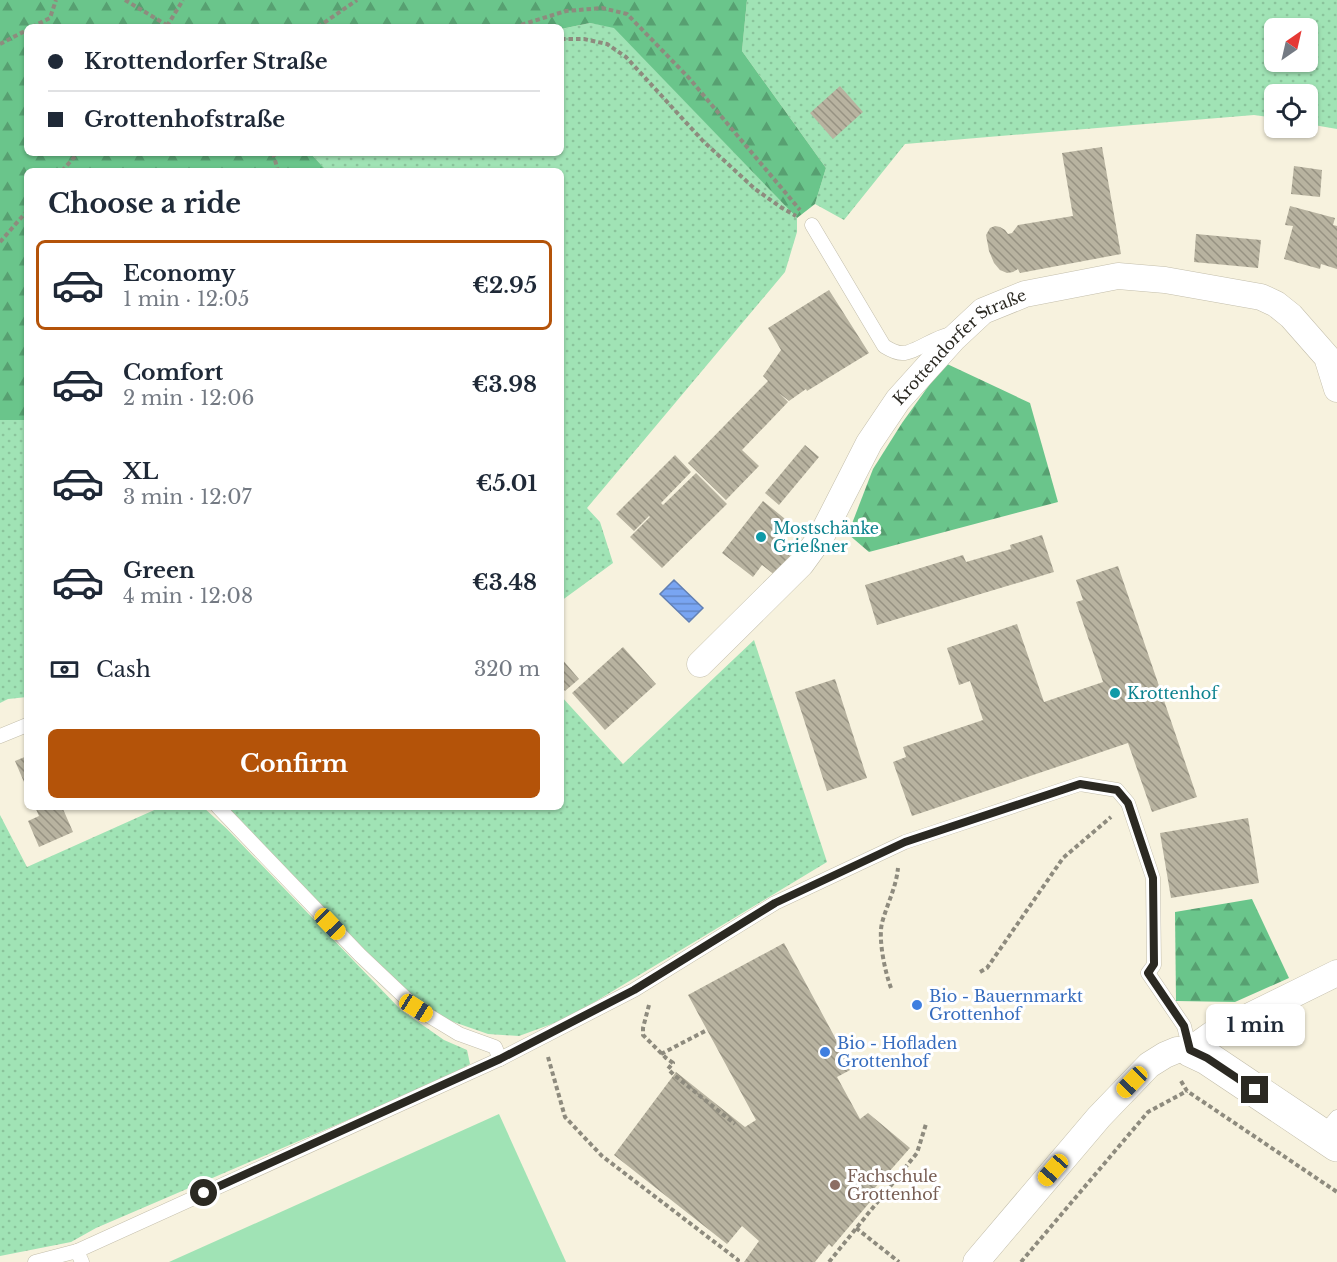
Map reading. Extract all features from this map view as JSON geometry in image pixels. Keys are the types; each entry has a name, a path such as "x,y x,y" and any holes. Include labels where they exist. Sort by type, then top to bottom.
{"street":[{"name":"Krottendorfer Straße","path":"700,664 801,564 822,535 869,443 898,400 953,339 983,311 1025,294 1118,276 1134,276 1261,297 1276,303 1332,350"},
{"path":"1332,350 1337,389"},
{"path":"1190,1050 1211,1035 1337,973"},
{"path":"976,1262 1099,1117 1149,1065 1177,1050 1190,1050 1207,1058 1332,1132"}],"lane":[{"path":"812,225 884,346 894,352 904,354 938,337 947,335 953,339"},
{"path":"0,736 24,726"},
{"path":"35,1262 79,1256 500,1059 634,990 775,903 905,842 1080,784 1117,790 1128,803 1153,878 1154,964 1148,973 1184,1026 1190,1050"},
{"path":"221,810 360,955 416,1008 459,1034 495,1047 500,1059"}],"path":[{"path":"39,24 50,18 56,0"},
{"path":"125,0 165,24"},
{"path":"169,24 183,0"},
{"path":"322,24 357,0"},
{"path":"524,24 566,12 603,8 627,14 690,78 812,225"},
{"path":"0,44 24,32"},
{"path":"564,39 584,39 607,44 626,57 703,141 755,189 812,225"},
{"path":"65,168 75,156"},
{"path":"0,242 24,215"},
{"path":"980,972 987,968 1064,858 1128,803"},
{"path":"891,988 885,970 882,925 896,884 898,862 905,842"},
{"path":"660,974 648,1006 643,1035 673,1063 668,1069 674,1075 735,1124"},
{"path":"661,1054 707,1030"},
{"path":"543,1037 565,1117 583,1138 602,1156 738,1260 736,1262"},
{"path":"1021,1262 1148,1112 1187,1091 1337,1192"},
{"path":"829,1262 917,1153 926,1124"},
{"path":"856,1228 899,1262"}],"green space":[{"path":"0,0 747,0 742,51 826,168 815,204 797,218 614,28 590,23 564,28 564,24 24,24 24,156 313,156 324,168 24,168 24,420 0,420"},
{"path":"747,0 1337,0 1337,129 1318,126 1318,84 1264,84 1264,116 1254,115 905,144 844,220 815,204 826,168 742,51"},
{"path":"590,23 614,27 797,218 797,232 785,272 587,508 600,522 613,563 564,599 564,168 324,168 313,156 564,156 564,28"},
{"path":"945,363 1030,403 1058,502 869,552 848,534 873,469 902,423"},
{"path":"0,420 24,420 24,697 8,699 0,703"},
{"path":"754,640 827,862 568,1018 519,1036 488,1034 448,1020 408,993 229,810 564,810 564,699 623,764"},
{"path":"154,810 206,810 401,1010 444,1040 467,1050 470,1064 448,1077 96,1228 71,1242 0,1256 0,815 27,867"},
{"path":"1252,899 1289,978 1235,1002 1176,1001 1175,912"},
{"path":"499,1114 566,1262 169,1262"}],"water":[{"path":"674,580 703,608 689,622 660,594"}],"building":[{"path":"840,86 863,112 833,139 810,113"},
{"path":"1102,147 1121,254 1020,273 1018,269 1007,273 1000,270 989,251 986,235 990,228 1000,227 1008,234 1012,233 1018,225 1073,216 1062,153"},
{"path":"1294,166 1322,170 1320,197 1291,194"},
{"path":"1290,206 1335,218 1333,225 1337,226 1337,269 1321,264 1320,269 1284,259 1293,226 1285,225"},
{"path":"1196,234 1261,240 1258,268 1194,262"},
{"path":"829,290 869,353 789,401 779,393 788,402 742,450 759,466 726,500 688,463 768,381 763,376 781,350 768,328"},
{"path":"805,445 819,457 779,505 765,493"},
{"path":"675,455 691,472 661,503 663,505 696,473 727,504 662,568 630,537 650,517 634,531 616,514"},
{"name":"Mostschänke Grießner","path":"763,501 795,527 779,547 795,560 780,579 762,565 753,577 722,553"},
{"path":"1042,535 1054,572 877,625 865,585 963,555 966,562 1011,549 1010,545"},
{"name":"Krottenhof","path":"1118,566 1197,797 1152,812 1128,743 912,816 893,762 906,757 903,747 983,720 970,681 959,685 947,648 1017,624 1044,702 1103,682 1076,602 1083,600 1076,580"},
{"path":"623,647 656,684 605,730 572,693"},
{"path":"564,662 579,679 564,690"},
{"path":"835,679 867,778 827,791 795,692"},
{"path":"24,757 24,782 15,761"},
{"path":"36,810 63,810 73,832 39,847 28,821 39,816"},
{"path":"1248,818 1259,883 1171,898 1160,833"},
{"path":"784,943 852,1069 837,1077 860,1119 868,1113 910,1148 866,1198 870,1202 832,1247 829,1244 815,1262 744,1262 759,1241 742,1226 727,1244 614,1155 676,1072 745,1127 756,1120 688,995"}],"place":[{"name":"Mostschänke Grießner","path":"761,537"},
{"name":"Krottenhof","path":"1115,693"},
{"name":"Bio - Bauernmarkt Grottenhof","path":"917,1005"},
{"name":"Bio - Hofladen Grottenhof","path":"825,1052"},
{"name":"Fachschule Grottenhof","path":"835,1185"}],"route":[{"path":"204,1193 500,1059 634,990 775,903 905,842 1080,784 1117,790 1128,803 1153,878 1154,964 1148,973 1184,1026 1190,1050 1207,1058 1255,1090"}]}
